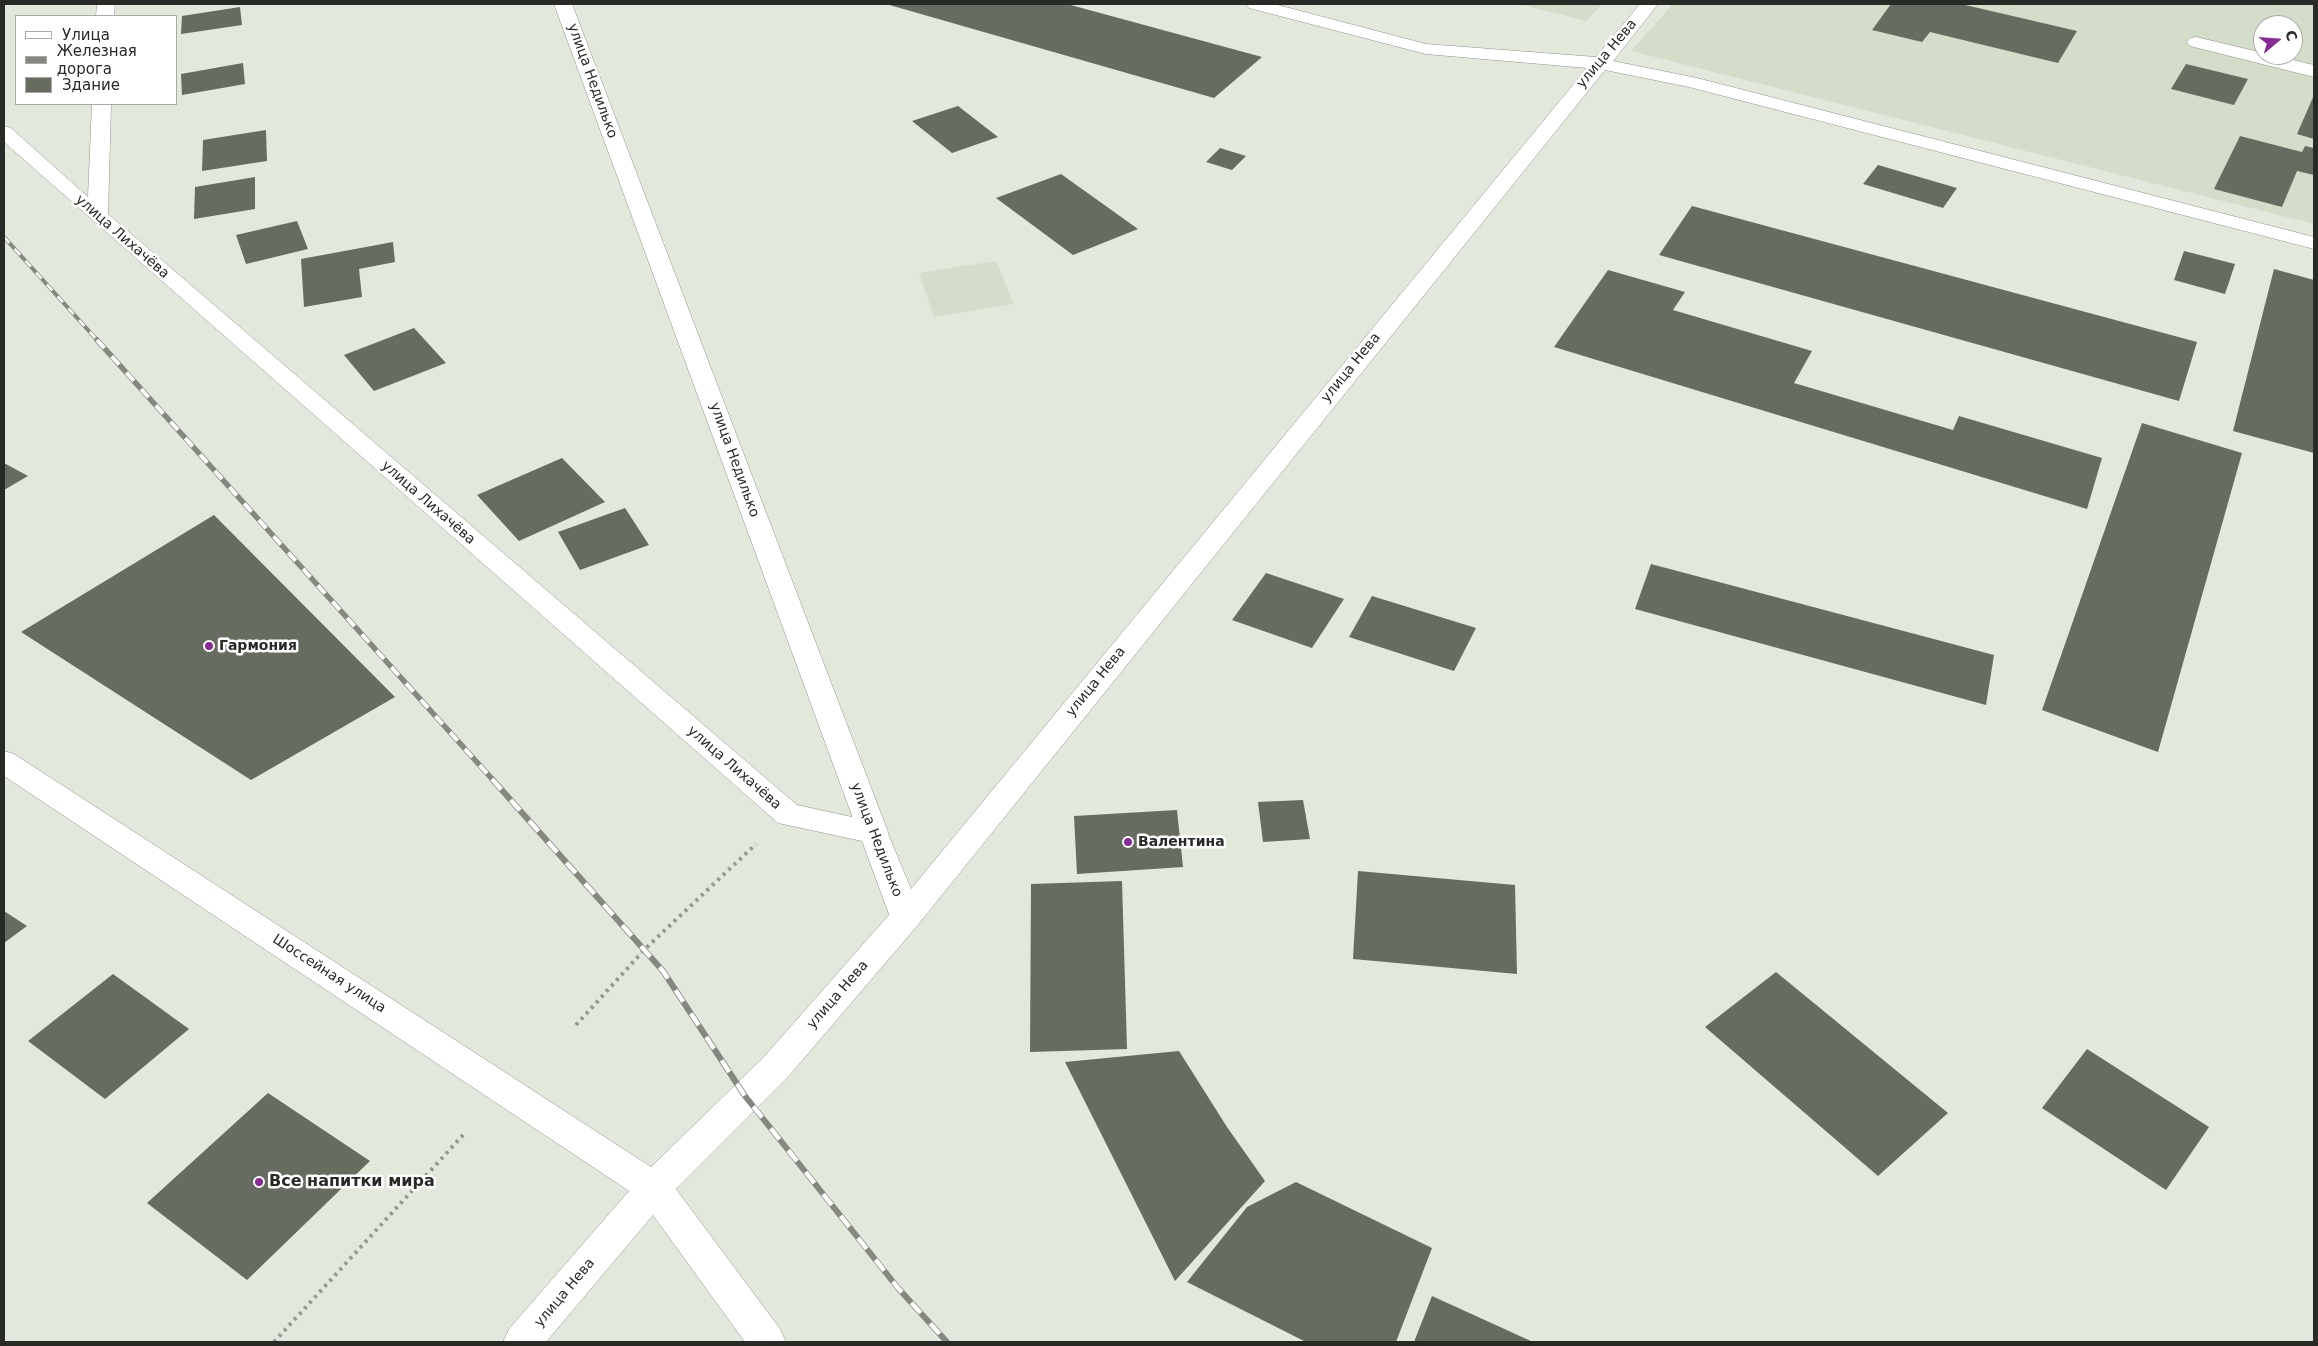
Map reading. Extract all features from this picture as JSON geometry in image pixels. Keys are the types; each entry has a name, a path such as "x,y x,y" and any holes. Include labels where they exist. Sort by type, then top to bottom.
{"street":[{"name":"улица Недилько","path":"564,4 906,917"},
{"path":"1255,4 1426,49 1598,63 1690,82 2314,243"},
{"name":"улица Нева","path":"522,1342 654,1188 775,1068 906,917 1598,63 1649,4"},
{"path":"2196,42 2314,71"},
{"path":"98,216 102,105"},
{"name":"улица Лихачёва","path":"4,132 98,216 788,815 873,832"},
{"name":"Шоссейная улица","path":"4,762 525,1101 654,1188 767,1342"}],"path":[{"path":"576,1025 645,949 788,815"},
{"path":"274,1342 464,1134"}],"shaded area":[{"path":"1519,4 1602,4 1586,21"},
{"path":"1673,4 2314,4 2314,224 1631,51"},
{"path":"996,261 1014,304 934,317 919,273"}],"building":[{"path":"886,4 1067,4 1262,57 1214,98"},
{"path":"1891,4 1961,4 2077,31 2058,63 1930,32 1922,42 1872,30"},
{"path":"240,7 242,25 181,34 182,16"},
{"path":"243,63 245,84 182,95 181,74"},
{"path":"2186,64 2248,79 2234,105 2171,89"},
{"path":"2314,95 2314,139 2297,134"},
{"path":"958,106 998,137 952,153 912,121"},
{"path":"266,130 267,161 202,171 203,140"},
{"path":"2240,136 2302,152 2305,146 2314,148 2314,175 2297,171 2282,207 2214,189"},
{"path":"1220,148 1246,156 1232,170 1206,162"},
{"path":"1878,165 1957,188 1943,208 1863,184"},
{"path":"1061,174 1138,229 1073,255 996,198"},
{"path":"255,177 255,209 194,219 195,187"},
{"path":"1692,206 2197,342 2179,401 1659,255"},
{"path":"297,221 308,249 246,264 236,235"},
{"path":"393,242 395,262 359,269 362,297 304,307 301,259"},
{"path":"2184,251 2235,264 2225,294 2174,280"},
{"path":"2274,269 2314,280 2314,453 2233,431"},
{"path":"1608,270 1685,292 1673,310 1812,351 1794,383 1953,430 1959,416 2102,458 2087,509 1554,347"},
{"path":"414,328 446,363 374,391 344,355"},
{"path":"2142,423 2242,453 2158,752 2042,710"},
{"path":"562,458 605,502 519,541 477,495"},
{"path":"4,463 28,476 4,490"},
{"path":"625,508 649,545 580,570 558,532"},
{"name":"Гармония","path":"214,515 395,697 251,780 21,632"},
{"path":"1651,564 1994,655 1986,705 1635,609"},
{"path":"1266,573 1344,599 1312,648 1232,620"},
{"path":"1372,596 1476,628 1454,671 1349,637"},
{"path":"1303,800 1310,839 1263,842 1258,802"},
{"name":"Валентина","path":"1177,810 1183,867 1077,874 1074,816"},
{"path":"1358,871 1515,885 1517,974 1353,959"},
{"path":"1122,881 1127,1049 1030,1052 1031,884"},
{"path":"4,911 27,926 4,943"},
{"path":"1776,972 1948,1113 1878,1176 1705,1027"},
{"path":"113,974 189,1029 105,1099 28,1041"},
{"path":"2087,1049 2209,1127 2166,1190 2042,1108"},
{"path":"1179,1051 1227,1127 1265,1181 1175,1281 1065,1062"},
{"name":"Все напитки мира","path":"268,1093 370,1161 247,1280 147,1203"},
{"path":"1296,1182 1432,1248 1396,1342 1306,1342 1187,1282 1247,1207"},
{"path":"1432,1296 1533,1342 1414,1342"}],"railway":[{"path":"4,237 98,341"},
{"path":"97,340 493,780"},
{"path":"492,779 663,971 745,1096 898,1288 947,1342"}],"place":[{"name":"Гармония","path":"209,646"},
{"name":"Валентина","path":"1128,842"},
{"name":"Все напитки мира","path":"259,1182"}]}
